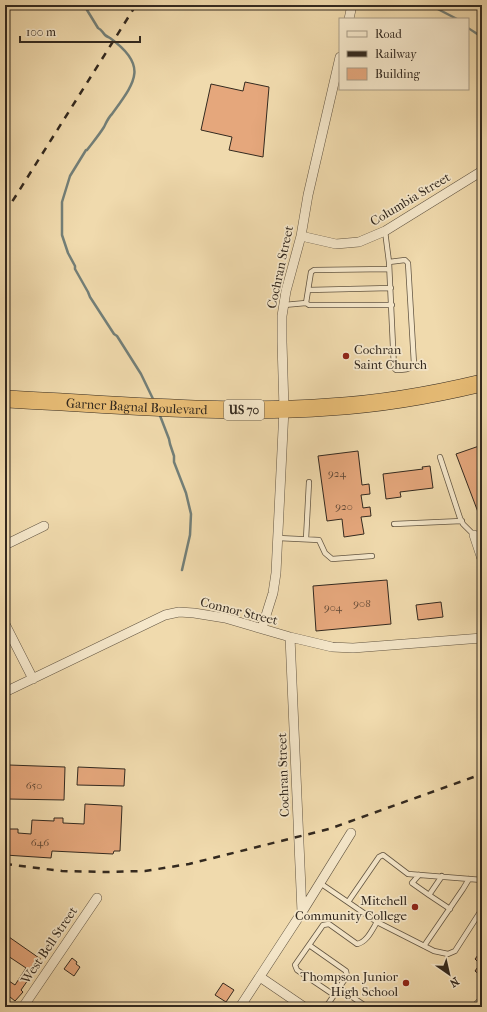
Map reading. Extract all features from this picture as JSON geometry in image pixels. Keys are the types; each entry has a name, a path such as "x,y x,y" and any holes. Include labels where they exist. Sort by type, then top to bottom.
{"highway":[{"name":"Garner Bagnal Boulevard","path":"5,399 150,407 235,410 284,409 374,403 460,389 482,383"}],"street":[{"path":"349,18 352,5"},
{"name":"Cochran Street","path":"262,628 273,593 276,573 284,409 282,316 286,291 301,236 308,195 339,61"},
{"name":"Columbia Street","path":"301,236 336,244 360,242 385,231 482,171"},
{"path":"5,545 44,526"},
{"path":"478,533 482,559"},
{"name":"Connor Street","path":"5,692 165,615 179,612 194,612 224,618 290,637 332,647 352,648 482,638"},
{"path":"5,624 8,638 33,679"},
{"name":"Cochran Street","path":"290,637 302,912"},
{"path":"240,1007 302,912 351,832"},
{"name":"West Bell Street","path":"24,1007 97,898"},
{"path":"260,977 304,1007"}],"lane":[{"path":"385,231 390,262 389,269 394,368 396,370 401,370 411,368 414,364 408,263 405,260 390,262"},
{"path":"306,303 311,272 314,270 389,269"},
{"path":"308,290 391,288"},
{"path":"284,305 306,303 309,305 392,305"},
{"path":"440,457 462,521 478,533"},
{"path":"306,539 309,482"},
{"path":"394,524 462,521"},
{"path":"278,538 319,540 325,553 332,559 372,556"},
{"path":"348,902 379,857 383,855 408,874 482,880"},
{"path":"419,875 412,883 450,909"},
{"path":"429,896 442,876"},
{"path":"424,946 469,879"},
{"path":"320,883 377,922 434,951 448,954 455,951 482,909"},
{"path":"334,995 297,970 295,965 323,925 329,924 357,944 362,943 377,922"},
{"path":"309,946 346,971 347,976 327,1005 335,1007"},
{"path":"339,988 367,1007"},
{"path":"473,1007 482,1001"}],"building":[{"path":"245,82 269,87 263,157 229,150 232,137 201,130 211,84 243,91"},
{"path":"482,445 482,520 481,520 456,454"},
{"path":"358,451 362,485 369,484 370,494 361,495 363,508 370,507 371,516 361,517 364,534 344,537 342,519 327,521 318,456"},
{"path":"430,466 433,488 400,492 401,497 386,499 383,474 423,469 422,467"},
{"path":"387,580 391,624 316,631 313,586"},
{"path":"441,602 443,617 418,620 416,605"},
{"path":"9,765 65,767 64,800 8,799"},
{"path":"78,767 125,769 124,786 77,785"},
{"path":"85,804 122,806 120,851 114,851 113,854 52,851 51,858 5,855 5,831 8,832 8,829 18,829 18,833 31,834 32,820 54,821 54,818 63,818 63,823 84,824"},
{"path":"9,937 42,960 21,990 23,992 15,1001 5,993 5,986 9,981 15,985 26,968 5,954 5,944"},
{"path":"482,950 482,977 475,971 480,964 475,959"},
{"path":"72,958 80,967 74,976 64,969"},
{"path":"223,983 234,990 226,1002 215,995"}],"waterway":[{"path":"87,5 89,8 87,10 98,28 122,48 130,57 134,66 134,74 132,83 127,93 108,119 100,133 86,150 70,176 62,202 62,235 75,269 90,297 141,374 154,401"},
{"path":"430,5 455,18"},
{"path":"469,29 482,37"},
{"path":"159,413 169,439 174,456 174,462 186,493 191,514 190,535 182,570"}],"railway":[{"path":"5,213 136,5"},
{"path":"5,864 62,871 106,872 145,871 189,864 329,829 482,774"}],"place":[{"name":"Cochran Saint Church","path":"346,356"},
{"name":"Mitchell Community College","path":"415,907"},
{"name":"Thompson Junior High School","path":"406,983"}]}
